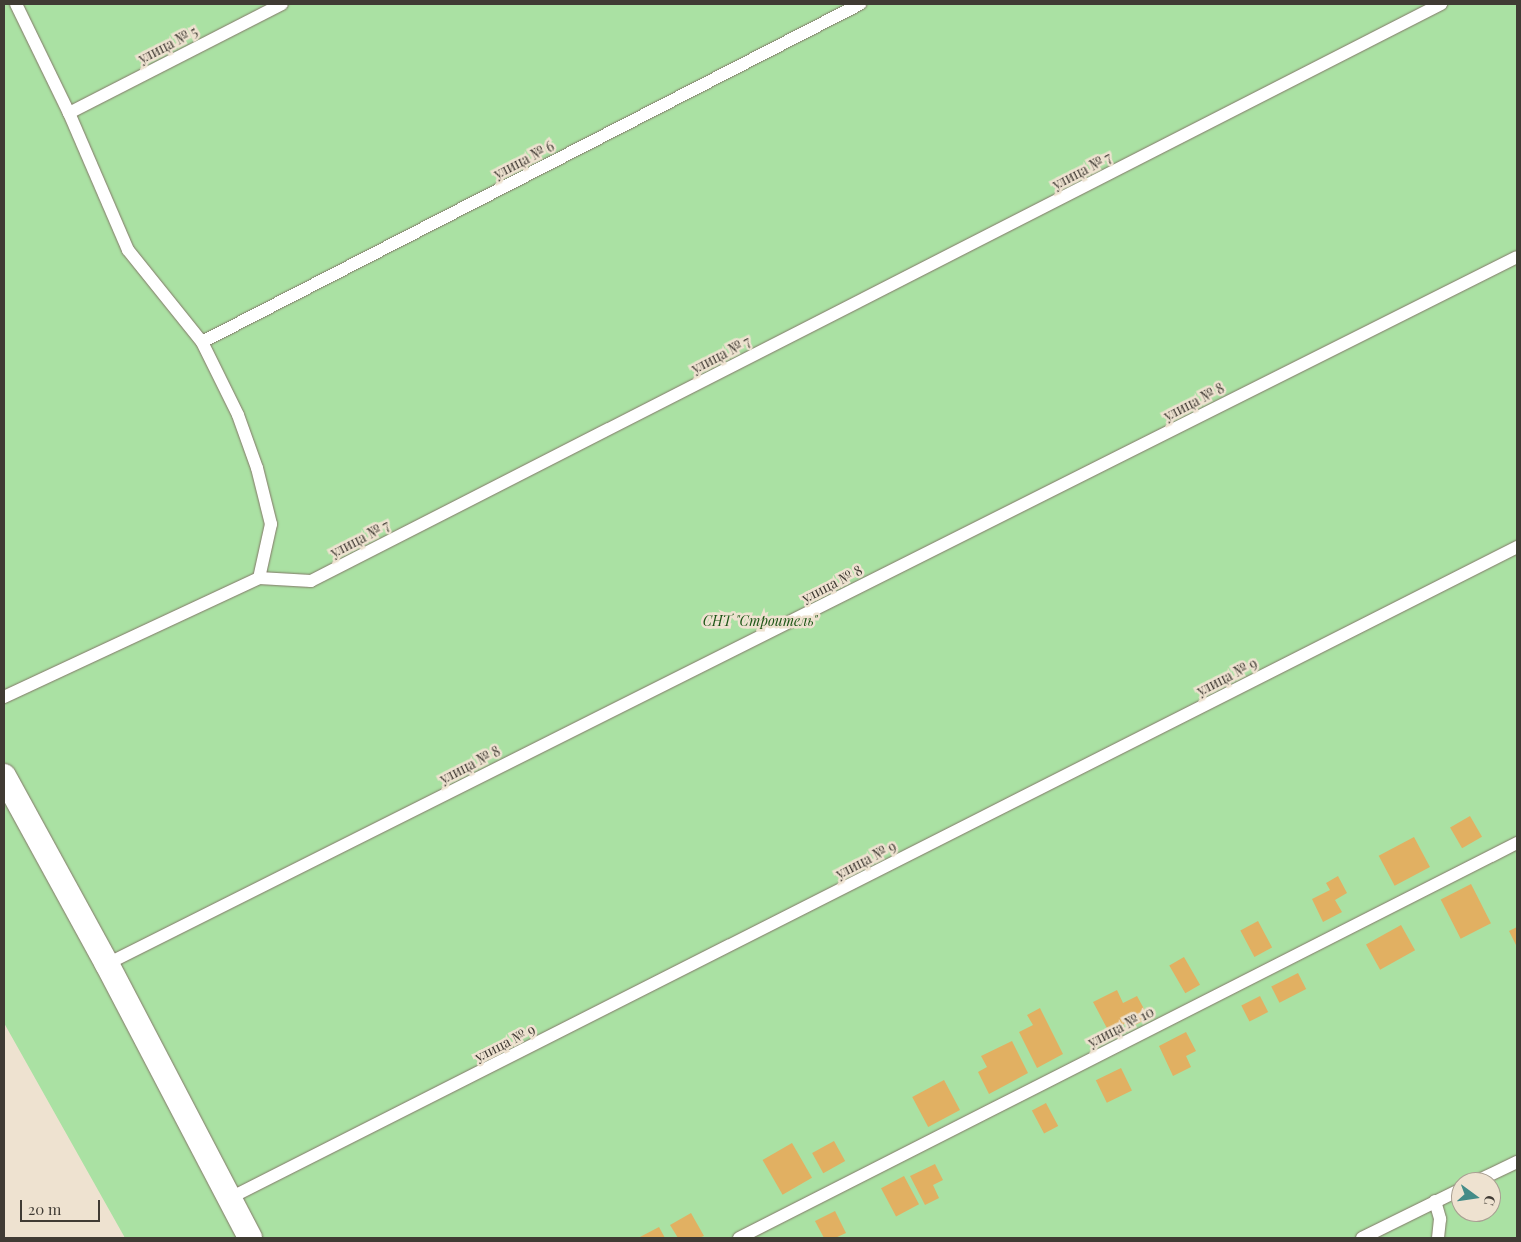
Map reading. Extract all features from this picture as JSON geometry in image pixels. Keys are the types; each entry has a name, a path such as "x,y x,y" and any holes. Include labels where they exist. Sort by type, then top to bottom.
{"street":[{"path":"4,776 107,964 228,1200 250,1238"}],"lane":[{"path":"16,4 69,113 128,250 202,342 238,415 257,468 271,524 259,578"},
{"name":"улица № 5","path":"69,113 282,4"},
{"name":"улица № 6","path":"202,342 860,4"},
{"name":"улица № 7","path":"4,697 259,578 311,581 1441,4"},
{"name":"улица № 8","path":"107,964 1517,257"},
{"name":"улица № 9","path":"228,1200 1517,547"},
{"name":"улица № 10","path":"739,1238 1517,843"},
{"path":"1496,1172 1517,1162"},
{"path":"1362,1238 1451,1194"},
{"path":"1435,1201 1440,1219 1438,1238"}],"green space":[{"name":"СНТ \"Строитель\"","path":"4,4 1517,4 1517,1238 125,1238 4,1023"}],"building":[{"path":"1470,816 1482,837 1462,848 1450,828"},
{"path":"1414,837 1430,867 1395,886 1379,856"},
{"path":"1338,876 1347,893 1335,900 1342,912 1323,922 1312,899 1330,890 1326,883"},
{"path":"1471,884 1491,923 1461,939 1441,899"},
{"path":"1258,921 1272,947 1254,957 1240,930"},
{"path":"1401,925 1415,950 1380,970 1366,944"},
{"path":"1517,927 1517,947 1509,931"},
{"path":"1184,957 1200,985 1185,993 1169,965"},
{"path":"1298,973 1306,989 1279,1003 1271,987"},
{"path":"1117,990 1123,1003 1137,996 1149,1018 1133,1026 1130,1021 1109,1032 1093,1002"},
{"path":"1260,996 1268,1012 1249,1022 1241,1006"},
{"path":"1040,1008 1063,1054 1037,1068 1019,1032 1033,1025 1027,1015"},
{"path":"1186,1032 1196,1051 1186,1056 1191,1067 1173,1076 1159,1046"},
{"path":"1012,1041 1028,1073 989,1094 978,1072 987,1067 981,1056"},
{"path":"1121,1068 1132,1090 1107,1103 1096,1080"},
{"path":"944,1080 960,1110 928,1127 912,1097"},
{"path":"1046,1103 1058,1126 1044,1133 1032,1111"},
{"path":"834,1141 845,1161 823,1173 812,1153"},
{"path":"792,1143 812,1178 783,1195 763,1160"},
{"path":"935,1164 943,1180 933,1185 939,1198 925,1205 910,1176"},
{"path":"904,1176 919,1204 896,1216 881,1188"},
{"path":"835,1211 846,1233 835,1238 824,1238 815,1221"},
{"path":"691,1213 704,1236 699,1238 678,1238 670,1225"},
{"path":"659,1227 665,1238 638,1238"}]}
